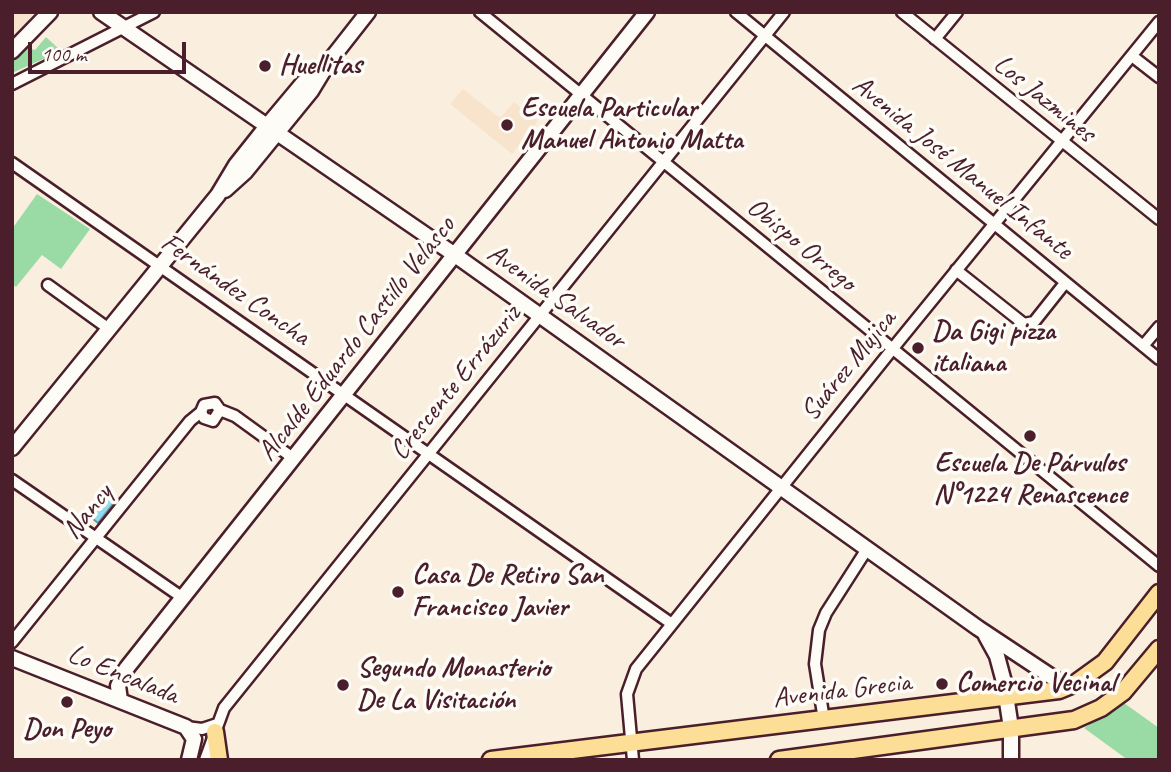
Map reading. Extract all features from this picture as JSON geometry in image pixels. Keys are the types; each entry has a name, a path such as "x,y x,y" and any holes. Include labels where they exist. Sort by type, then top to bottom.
{"main road":[{"path":"12,51 50,12"},
{"name":"Avenida Salvador","path":"101,12 455,255 978,628 1067,687"},
{"path":"12,448 218,195 236,165 272,130 303,83 328,63 368,12"},
{"name":"Alcalde Eduardo Castillo Velasco","path":"120,701 118,691 122,675 647,12"},
{"name":"Avenida Grecia","path":"491,760 632,751 824,720 1067,687 1105,662 1159,593"},
{"name":"Avenida Salvador","path":"978,628 995,651 1007,697 1012,760"},
{"name":"Avenida Grecia","path":"779,760 1056,724 1093,712 1131,685 1159,649"},
{"name":"Lo Encalada","path":"12,658 186,727"},
{"path":"186,727 194,739 189,760"},
{"path":"216,728 219,760"}],"street":[{"path":"12,84 154,12"},
{"name":"Obispo Orrego","path":"480,12 1159,566"},
{"name":"Avenida José Manuel Infante","path":"736,12 1159,359"},
{"name":"Crescente Errázuriz","path":"205,760 224,708 784,12"},
{"name":"Los Jazmines","path":"902,12 1061,143 1159,219"},
{"path":"935,39 957,12"},
{"name":"Suárez Mujica","path":"632,751 629,684 672,624 956,270 1159,23"},
{"path":"1132,56 1159,77"},
{"name":"Fernández Concha","path":"12,163 672,624"},
{"path":"956,270 1024,324 1034,322 1065,283"},
{"path":"48,285 109,329"},
{"path":"1143,346 1159,327"},
{"name":"Nancy","path":"12,642 190,421 201,412 204,418 214,421 220,410 235,416 293,458"},
{"path":"12,480 183,598"},
{"path":"824,720 815,664 819,630 826,613 867,549"},
{"name":"Lo Encalada","path":"186,727 216,728"}],"shaded area":[{"path":"12,12 37,12 12,38"},
{"path":"463,89 500,118 514,102 538,121 512,154 450,104"}],"green space":[{"path":"46,37 61,51 12,73 12,61 24,47 35,50"},
{"path":"37,194 90,229 61,269 42,255 16,287 12,284 12,229"},
{"path":"1124,703 1159,728 1159,760 1128,760 1084,728"}],"water":[{"path":"110,495 116,500 98,523 92,518"}],"place":[{"name":"Huellitas","path":"265,66"},
{"name":"Escuela Particular Manuel Antonio Matta","path":"507,125"},
{"name":"Da Gigi pizza italiana","path":"918,348"},
{"name":"Escuela De Párvulos N°1224 Renascence","path":"1030,436"},
{"name":"Casa De Retiro San Francisco Javier","path":"398,592"},
{"name":"Comercio Vecinal","path":"942,684"},
{"name":"Segundo Monasterio De La Visitación","path":"343,685"},
{"name":"Don Peyo","path":"67,702"}]}
